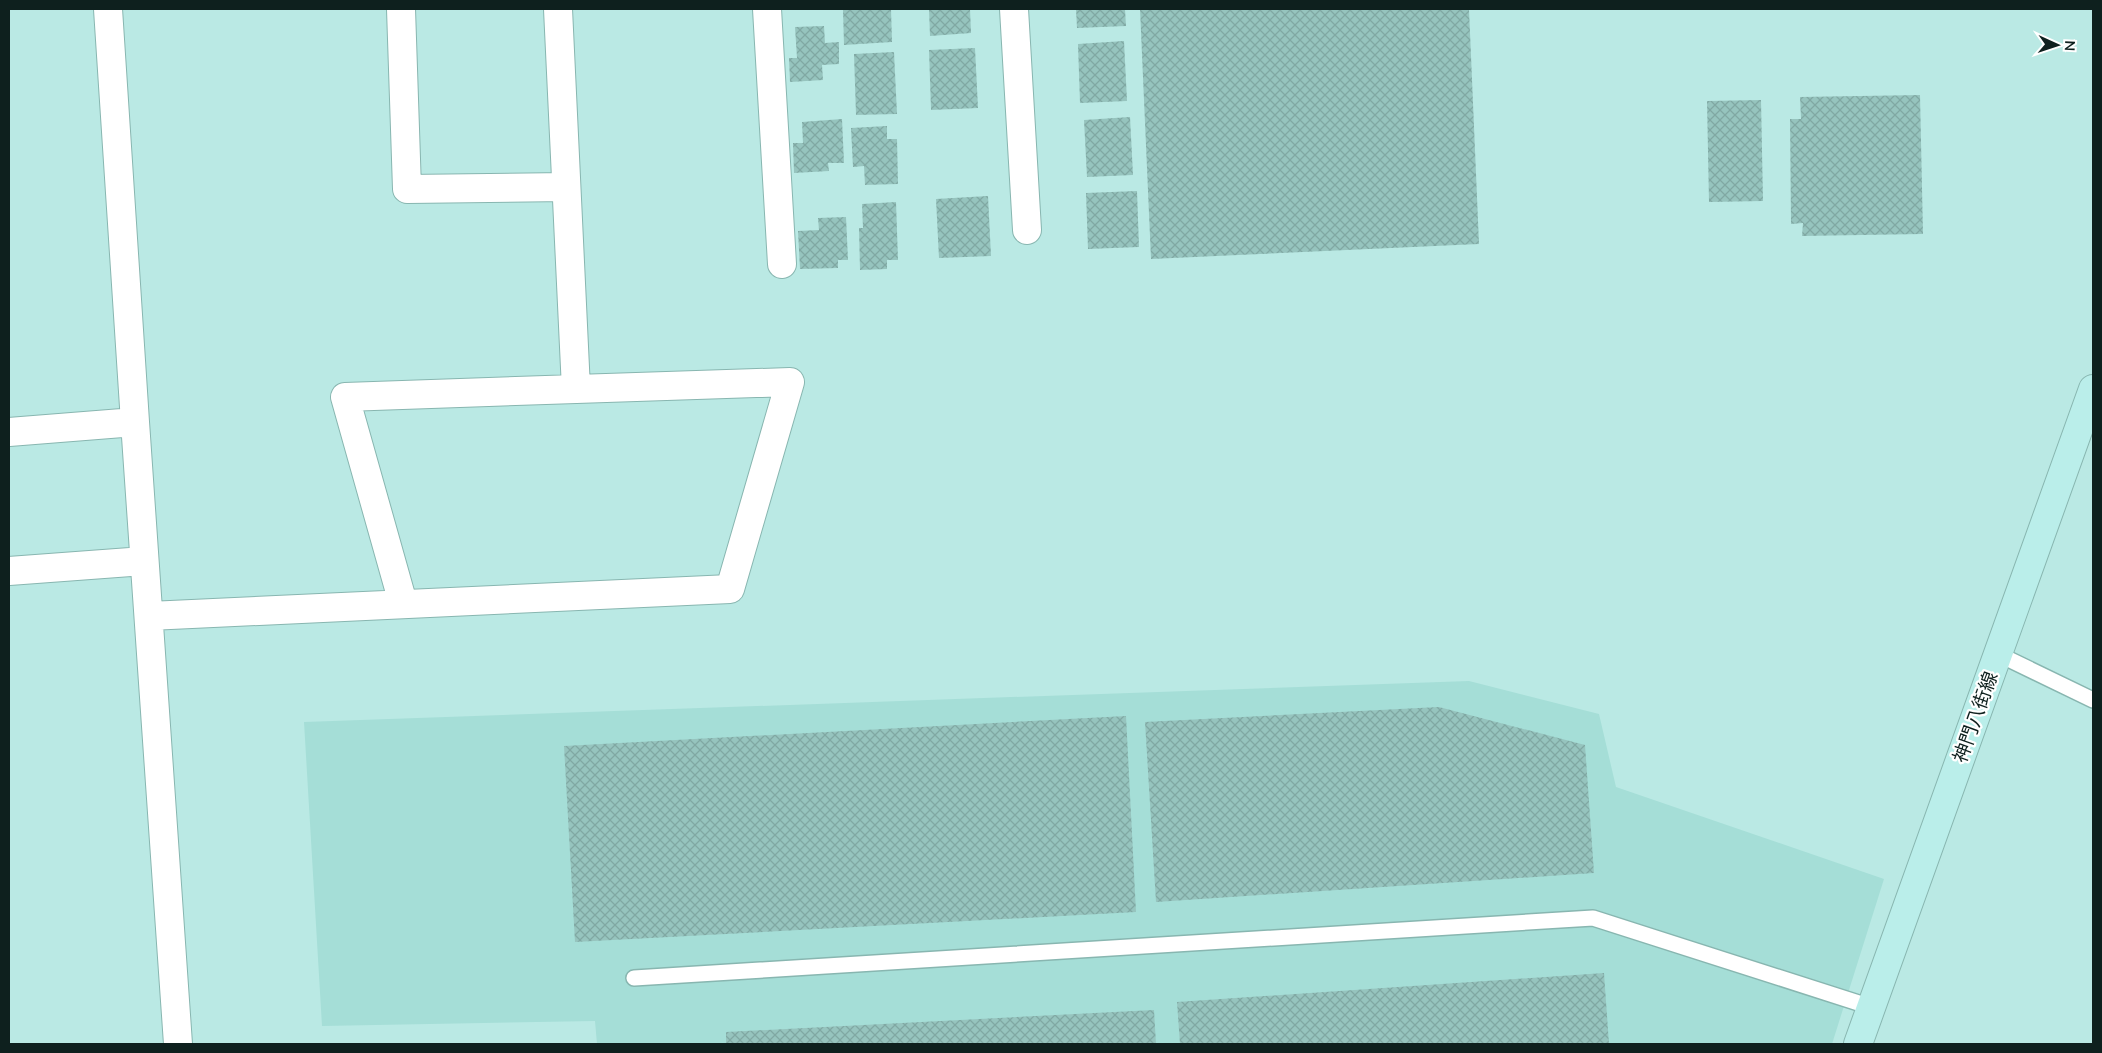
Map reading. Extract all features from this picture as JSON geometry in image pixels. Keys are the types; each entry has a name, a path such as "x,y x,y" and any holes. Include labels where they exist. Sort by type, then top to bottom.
{"main road":[{"name":"神門八街線","path":"1858,1044 2093,389"}],"street":[{"path":"108,9 178,1044"},
{"path":"401,9 408,189 566,187"},
{"path":"558,9 576,389"},
{"path":"767,9 782,264"},
{"path":"1014,9 1027,230"},
{"path":"148,616 730,589 790,382 345,397 403,603"},
{"path":"9,432 135,422"},
{"path":"9,572 144,561"}],"lane":[{"path":"1998,654 2093,700"},
{"path":"634,978 1593,918 1871,1007"}],"shaded area":[{"path":"1469,681 1599,714 1616,787 1884,879 1832,1044 597,1044 595,1021 322,1026 304,722"}],"building":[{"path":"843,9 891,9 892,42 844,45"},
{"path":"929,9 970,9 971,33 930,36"},
{"path":"1076,9 1125,9 1126,26 1077,28"},
{"path":"1140,9 1469,9 1479,244 1151,259"},
{"path":"824,26 825,43 839,42 839,64 822,65 823,80 790,82 789,58 797,58 795,27"},
{"path":"1124,41 1127,101 1080,103 1078,44"},
{"path":"975,48 978,108 931,110 929,50"},
{"path":"894,52 897,114 856,115 854,54"},
{"path":"1920,95 1923,234 1802,236 1803,223 1791,224 1790,119 1801,119 1800,97"},
{"path":"1761,100 1763,201 1709,202 1707,101"},
{"path":"1130,117 1133,175 1087,177 1084,120"},
{"path":"842,119 844,163 828,163 829,171 794,173 793,143 803,143 802,122"},
{"path":"887,126 887,139 897,139 898,184 865,185 864,166 853,167 851,128"},
{"path":"1137,191 1139,247 1088,249 1086,193"},
{"path":"988,196 991,256 939,258 936,199"},
{"path":"896,202 898,260 887,260 887,269 860,270 859,228 863,228 862,204"},
{"path":"846,217 848,260 838,260 838,268 800,269 798,231 819,230 818,218"},
{"path":"1439,707 1585,745 1594,873 1156,902 1145,722"},
{"path":"1126,716 1136,912 575,942 564,746"},
{"path":"1604,973 1609,1044 1180,1044 1177,1002"},
{"path":"1154,1010 1156,1044 726,1044 726,1032"}]}
